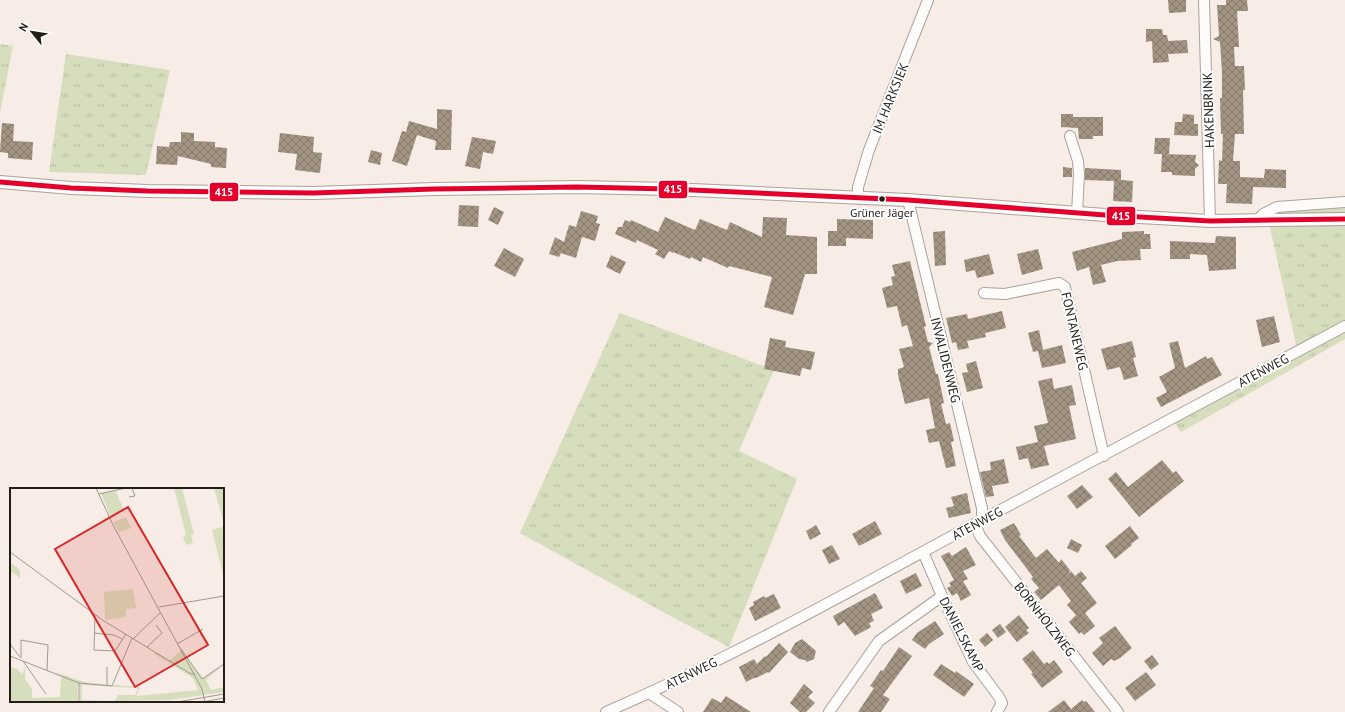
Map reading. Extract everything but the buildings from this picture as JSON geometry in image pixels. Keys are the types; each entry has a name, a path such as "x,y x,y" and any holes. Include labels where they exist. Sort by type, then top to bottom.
{"street":[{"name":"IM HARKSIEK","path":"858,198 858,187 869,150 928,0"},
{"name":"HAKENBRINK","path":"1204,0 1210,221"},
{"path":"1070,136 1078,161 1079,175 1077,213"},
{"path":"0,182 71,188 156,191 313,193 434,189 577,187 670,189 908,200 1077,213 1210,221 1345,219"},
{"name":"INVALIDENWEG","path":"908,200 982,508 978,522"},
{"path":"1257,221 1263,214 1276,207 1345,202"},
{"name":"FONTANEWEG","path":"984,293 1004,294 1059,283 1065,287 1104,456"},
{"name":"ATENWEG","path":"606,712 649,694 734,652 1104,456 1345,326"},
{"name":"BORNHOLZWEG","path":"978,522 980,536 1118,712"},
{"name":"DANIELSKAMP","path":"923,552 973,662 1002,703 997,712"},
{"path":"829,712 879,641 942,596"},
{"path":"649,694 678,712"}],"green space":[{"path":"0,44 13,46 0,113"},
{"path":"66,54 170,70 146,175 49,172"},
{"path":"1345,199 1345,339 1181,432 1171,418 1297,349 1267,214"},
{"path":"620,313 774,370 739,451 797,479 729,647 520,533"}],"transit line":[{"name":"415","path":"0,182 71,188 148,191 313,193 434,189 577,187 670,189 908,200 1105,215 1210,221 1345,219"}],"place":[{"name":"Grüner Jäger","path":"882,199"}]}
